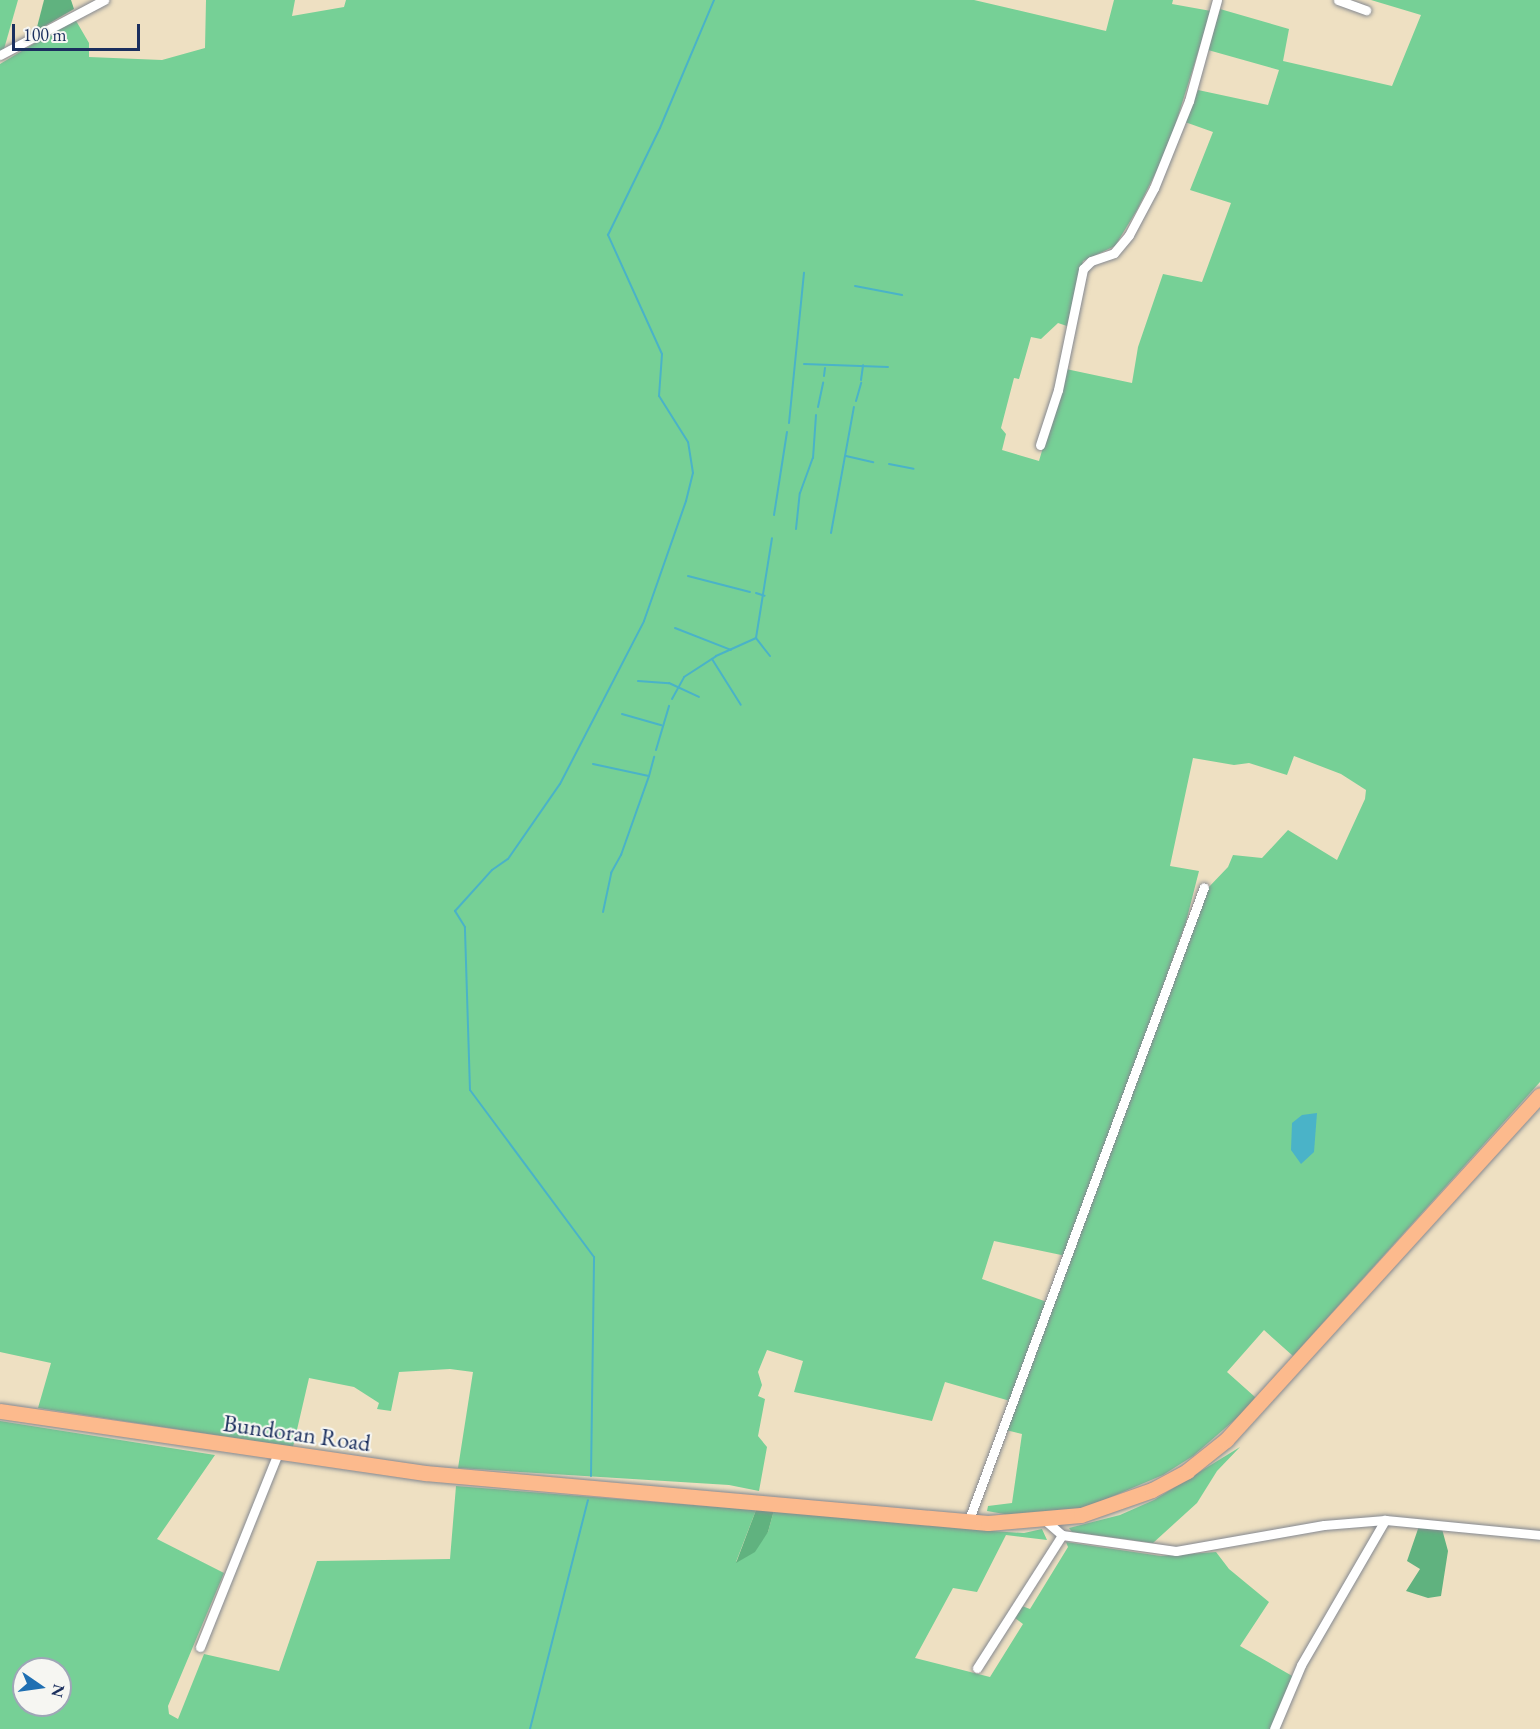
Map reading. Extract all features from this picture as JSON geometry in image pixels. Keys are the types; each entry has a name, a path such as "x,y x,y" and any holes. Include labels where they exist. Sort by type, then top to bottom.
{"highway":[{"name":"Bundoran Road","path":"0,1411 387,1469 968,1522 1046,1521 1081,1515 1152,1490 1187,1471 1227,1440 1540,1095"}],"street":[{"path":"0,55 104,0"},
{"path":"1040,445 1058,390 1083,269 1090,261 1114,253 1129,235 1154,188 1189,101 1217,0"},
{"path":"1338,0 1366,10"},
{"path":"968,1522 1204,887"},
{"path":"200,1647 278,1453"},
{"path":"1046,1521 1062,1535 1176,1551 1324,1525 1385,1520 1540,1535"},
{"path":"1274,1729 1301,1665 1385,1520"},
{"path":"977,1668 1062,1535"}],"green space":[{"path":"0,0 18,0 4,49 0,51"},
{"path":"44,0 71,0 74,9 36,31"},
{"path":"206,0 295,0 292,16 344,7 346,0 974,0 1106,31 1114,0 1173,0 1172,4 1211,11 1168,148 1137,210 1115,246 1083,261 1067,326 1058,323 1041,339 1031,337 1019,379 1014,378 1001,428 1006,434 1002,450 1039,461 1066,369 1132,383 1138,347 1163,274 1202,282 1231,203 1190,190 1213,132 1185,122 1198,90 1268,105 1279,70 1208,50 1220,9 1289,29 1283,61 1392,86 1421,15 1371,0 1540,0 1540,1082 1293,1356 1264,1330 1227,1372 1255,1397 1253,1404 1193,1456 1163,1475 1085,1508 1010,1515 987,1511 988,1506 1012,1503 1022,1434 1006,1430 1207,889 1228,867 1233,855 1262,858 1288,830 1337,860 1365,799 1366,790 1341,774 1294,756 1287,775 1249,763 1234,765 1193,758 1170,866 1199,871 1186,922 1066,1256 994,1241 982,1279 1047,1302 1010,1401 945,1382 932,1421 794,1392 803,1361 767,1350 758,1372 762,1385 758,1396 765,1399 758,1436 767,1447 759,1491 729,1485 458,1468 473,1372 450,1369 399,1372 391,1411 377,1409 379,1403 354,1387 309,1378 293,1447 38,1408 51,1363 0,1352 0,64 75,19 89,43 89,57 162,60 205,48"},
{"path":"0,1421 215,1455 157,1539 224,1573 168,1706 169,1714 178,1719 204,1654 279,1671 317,1561 450,1559 456,1486 756,1510 736,1562 768,1532 774,1510 992,1531 1024,1533 1042,1529 1047,1540 1006,1535 977,1592 953,1588 915,1658 990,1677 1023,1624 1015,1618 1022,1606 1030,1609 1068,1547 1066,1542 1161,1556 1216,1552 1229,1569 1269,1602 1240,1646 1294,1677 1271,1729 0,1729"},
{"path":"1240,1447 1217,1471 1197,1503 1153,1543 1072,1532 1069,1528 1120,1515 1154,1500"},
{"path":"756,1510 774,1510 768,1532 755,1552 736,1563"},
{"path":"1419,1526 1442,1529 1448,1551 1441,1596 1428,1598 1406,1591 1420,1569 1407,1561"}],"water":[{"path":"1317,1113 1314,1152 1301,1164 1291,1150 1292,1123 1302,1115"}],"waterway":[{"path":"591,1476 594,1257 470,1090 465,927 455,911 492,870 508,859 560,784 644,621 686,501 693,473 688,442 659,396 662,354 608,235 660,128 714,0"},
{"path":"789,423 804,273"},
{"path":"855,286 902,295"},
{"path":"804,364 888,367"},
{"path":"861,380 863,365"},
{"path":"824,376 825,368"},
{"path":"818,407 823,383"},
{"path":"856,401 861,383"},
{"path":"831,533 854,407"},
{"path":"796,529 800,493 813,458 816,415"},
{"path":"774,515 787,432"},
{"path":"846,456 873,462"},
{"path":"889,464 914,469"},
{"path":"770,656 756,638 772,538"},
{"path":"688,576 750,592"},
{"path":"756,593 765,596"},
{"path":"675,628 731,650"},
{"path":"672,699 684,677 716,656 756,638"},
{"path":"712,659 741,705"},
{"path":"638,681 669,683 699,697"},
{"path":"656,750 669,706"},
{"path":"622,714 661,725"},
{"path":"593,764 649,776 654,757"},
{"path":"603,912 611,873 621,855 649,776"},
{"path":"530,1729 588,1500"}]}
